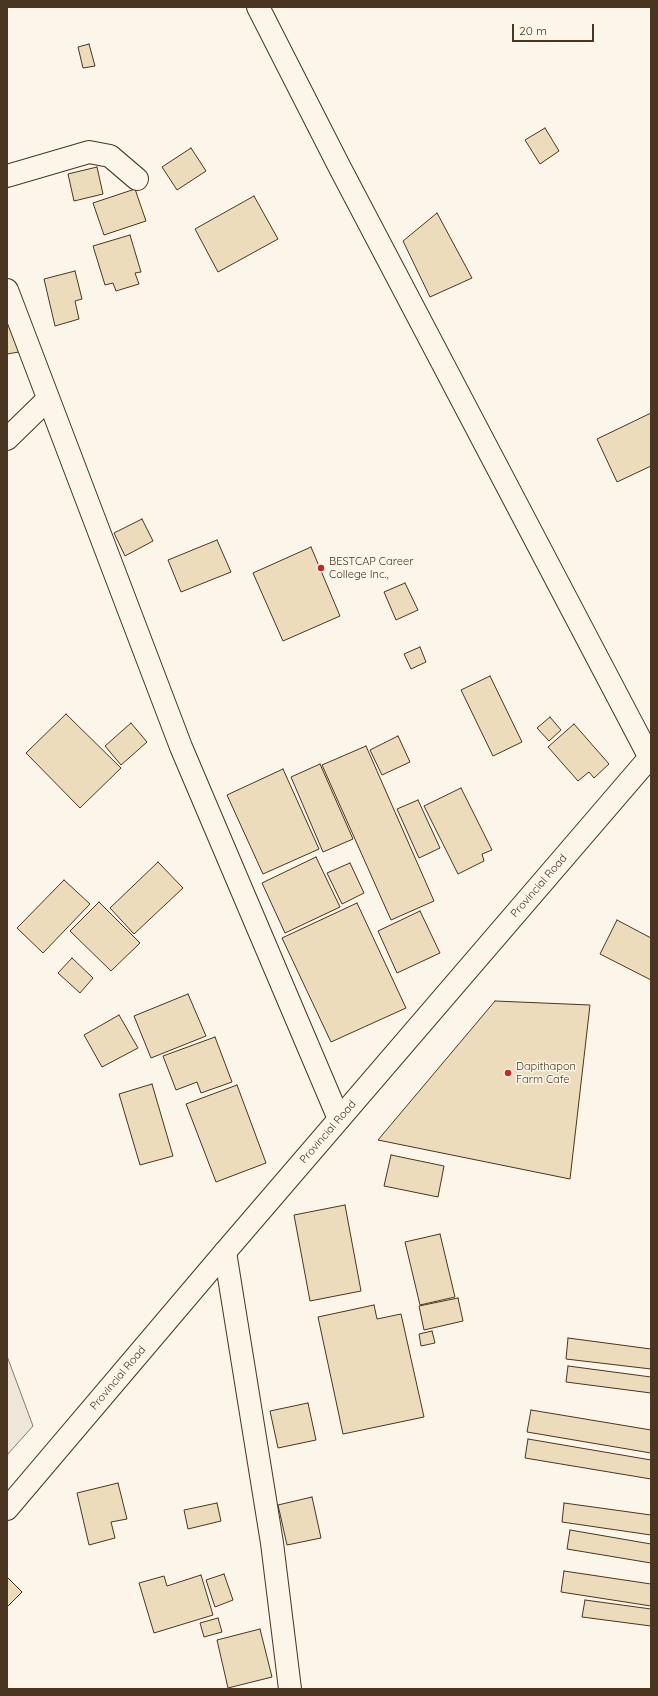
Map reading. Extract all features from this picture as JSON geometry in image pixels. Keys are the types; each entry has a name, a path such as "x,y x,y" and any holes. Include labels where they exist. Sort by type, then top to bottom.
{"street":[{"path":"258,7 339,166 650,757"},
{"path":"7,176 89,152 110,156 137,179"},
{"path":"7,290 181,747 340,1119"},
{"path":"7,439 48,399"},
{"name":"Provincial Road","path":"7,1509 225,1252 650,757"},
{"path":"225,1252 272,1543 290,1689"}],"shaded area":[{"path":"7,1356 33,1426 7,1455"}],"building":[{"path":"89,44 95,66 83,68 78,47"},
{"path":"545,128 559,151 540,164 525,140"},
{"path":"191,148 206,171 177,190 162,167"},
{"path":"97,167 103,194 74,201 68,174"},
{"path":"135,189 146,221 104,235 93,203"},
{"path":"254,196 278,239 218,272 195,229"},
{"path":"437,213 472,278 430,297 403,241"},
{"path":"130,235 141,272 135,273 139,284 116,291 113,283 105,285 93,246"},
{"path":"75,271 82,299 75,301 79,319 55,326 44,279"},
{"path":"7,320 19,352 7,354"},
{"path":"651,413 651,466 617,482 597,439"},
{"path":"142,519 153,541 125,556 114,533"},
{"path":"217,540 231,572 181,592 168,560"},
{"path":"311,547 340,616 283,641 253,573"},
{"path":"405,583 418,610 396,620 384,592"},
{"path":"420,647 426,662 411,669 404,654"},
{"path":"490,676 522,742 493,756 461,690"},
{"path":"66,714 121,768 80,808 26,753"},
{"path":"550,717 561,730 549,741 537,728"},
{"path":"131,723 147,742 121,765 105,746"},
{"path":"574,724 609,764 594,778 589,772 578,781 548,747"},
{"path":"398,736 410,762 382,775 370,750"},
{"path":"366,746 434,901 391,920 322,765"},
{"path":"320,764 353,839 323,852 291,777"},
{"path":"283,769 319,849 263,874 227,795"},
{"path":"461,788 492,850 482,854 484,861 458,874 424,806"},
{"path":"418,800 440,848 419,858 397,809"},
{"path":"316,857 340,907 285,933 262,883"},
{"path":"158,862 183,888 134,934 110,908"},
{"path":"350,863 364,893 342,904 327,873"},
{"path":"64,880 90,904 43,953 17,928"},
{"path":"99,902 140,943 111,971 70,931"},
{"path":"357,903 406,1008 331,1042 282,938"},
{"path":"420,911 440,953 397,973 378,931"},
{"path":"617,920 651,938 651,980 600,954"},
{"path":"72,958 93,978 80,993 58,973"},
{"path":"188,994 206,1036 151,1058 134,1016"},
{"name":"Dapithapon Farm Cafe","path":"495,1001 590,1005 570,1179 378,1140"},
{"path":"119,1015 138,1048 102,1067 84,1035"},
{"path":"215,1037 232,1082 201,1093 197,1082 176,1090 163,1056"},
{"path":"152,1084 173,1156 140,1165 119,1094"},
{"path":"237,1085 266,1163 216,1182 186,1104"},
{"path":"391,1155 444,1166 438,1197 384,1186"},
{"path":"345,1205 361,1291 310,1301 294,1215"},
{"path":"440,1234 455,1297 420,1305 405,1242"},
{"path":"458,1298 463,1321 424,1330 419,1306"},
{"path":"374,1305 377,1319 401,1314 424,1417 343,1434 318,1317"},
{"path":"432,1331 435,1343 421,1346 419,1334"},
{"path":"568,1338 651,1349 651,1369 566,1359"},
{"path":"568,1366 651,1377 651,1393 566,1382"},
{"path":"308,1403 316,1440 278,1448 270,1411"},
{"path":"531,1410 651,1430 651,1453 527,1432"},
{"path":"528,1439 651,1460 651,1479 525,1458"},
{"path":"118,1483 127,1519 111,1522 115,1538 89,1545 77,1493"},
{"path":"312,1497 321,1538 287,1545 278,1505"},
{"path":"217,1503 221,1521 188,1529 184,1510"},
{"path":"564,1503 651,1515 651,1535 562,1522"},
{"path":"570,1530 651,1544 651,1563 567,1549"},
{"path":"564,1571 651,1584 651,1606 561,1592"},
{"path":"224,1574 233,1600 215,1607 206,1580"},
{"path":"201,1575 213,1615 154,1633 139,1583 164,1576 167,1586"},
{"path":"7,1577 22,1592 7,1607"},
{"path":"585,1600 651,1609 651,1626 582,1617"},
{"path":"218,1618 222,1632 204,1637 200,1623"},
{"path":"260,1629 272,1677 228,1688 217,1640"}],"place":[{"name":"BESTCAP Career College Inc.,","path":"321,568"},
{"name":"Dapithapon Farm Cafe","path":"508,1073"}]}
